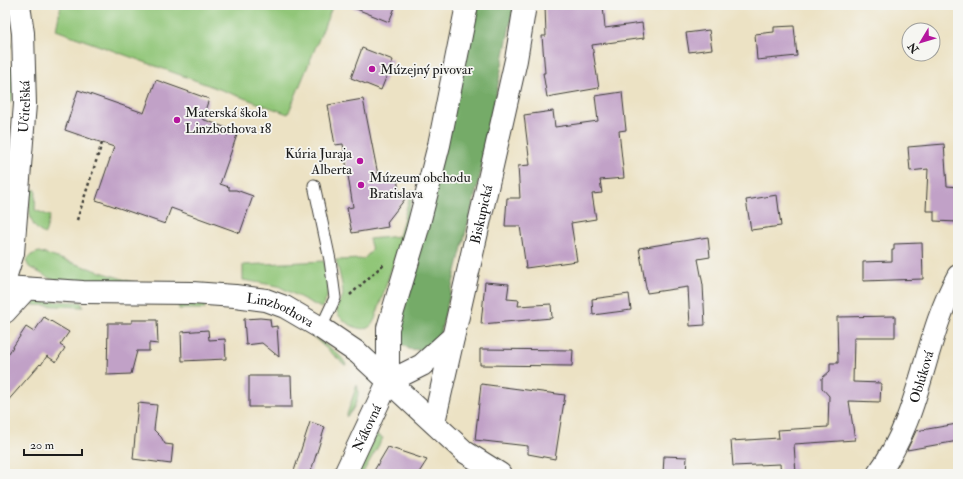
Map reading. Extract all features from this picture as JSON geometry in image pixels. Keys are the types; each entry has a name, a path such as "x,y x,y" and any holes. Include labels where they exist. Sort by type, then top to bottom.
{"street":[{"name":"Učiteľská","path":"5,278 13,253 25,104 23,33 19,5"},
{"path":"453,337 422,365 388,382 388,328 416,232 439,145 467,5"},
{"name":"Biskupická","path":"434,422 516,60 525,5"},
{"name":"Oblúková","path":"878,474 894,450 908,416 918,388 935,329 945,302 958,276"},
{"name":"Linzbothova","path":"5,287 83,292 192,293 243,297 266,300 325,321 388,382 434,422 465,452 500,474"},
{"path":"5,312 26,289"},
{"name":"Nákovná","path":"345,474 388,382"}],"lane":[{"path":"314,185 330,260 335,298 325,321"}],"path":[{"path":"77,220 102,143"},
{"path":"325,321 389,260"}],"green space":[{"path":"61,5 333,5 288,114 56,30"},
{"path":"474,5 514,5 479,180 440,334 421,350 409,349 399,342 399,322"},
{"path":"5,14 9,14 11,47 5,47"},
{"path":"5,67 13,67 13,95 12,101 8,103 5,102"},
{"path":"5,116 9,117 5,157"},
{"path":"31,189 36,190 35,210 50,216 45,234 39,231 35,226 30,215"},
{"path":"411,191 414,191 400,243 375,319 372,325 363,329 354,327 341,318 337,311 342,298 343,290 336,260 364,259 372,250 369,239 399,236"},
{"path":"39,252 135,283 80,282 51,279 29,267 26,261 31,255"},
{"path":"324,261 328,280 328,291 325,303 321,308 278,286 243,280 243,265"},
{"path":"36,301 81,302 83,307 32,305"},
{"path":"178,302 204,304 205,309 179,309"},
{"path":"310,334 340,356 346,365 345,365"},
{"path":"357,385 358,393 356,402 352,411 346,417"},
{"path":"376,434 383,438 362,474 355,474"}],"building":[{"path":"349,5 396,5 389,22"},
{"path":"545,5 603,5 605,28 642,23 644,38 592,45 599,88 547,97 543,73 545,73 542,36 546,36"},
{"path":"794,26 797,56 757,60 755,34 774,32 774,27"},
{"path":"709,30 712,49 689,52 686,33"},
{"name":"Múzejný pivovar","path":"362,48 393,60 381,90 351,78"},
{"path":"156,80 209,99 202,119 238,132 220,184 229,187 229,190 236,190 253,196 240,233 171,208 165,224 96,200 114,147 65,130 78,90 144,113"},
{"path":"622,92 626,130 619,131 624,178 600,180 602,193 592,194 596,219 571,223 577,261 526,268 520,226 505,226 507,198 520,198 518,166 530,165 524,115 553,111 555,127 598,121 595,96"},
{"name":"Kúria Juraja Alberta","path":"363,99 379,180 397,176 399,195 405,199 387,222 388,227 352,233 347,208 353,207 343,144 335,145 328,105"},
{"path":"944,144 947,186 958,187 958,222 934,221 934,211 926,211 928,169 910,171 908,147"},
{"path":"777,195 781,226 751,230 746,200"},
{"path":"708,237 710,257 698,259 703,285 705,325 690,326 688,287 647,293 639,248"},
{"path":"922,243 923,279 863,281 863,262 892,261 892,250 894,250 894,244"},
{"path":"485,282 509,284 507,299 519,300 518,306 551,304 552,318 481,324"},
{"path":"629,294 631,310 593,315 592,299"},
{"path":"895,316 895,337 854,337 853,382 881,383 880,402 849,401 855,440 794,444 796,474 781,474 780,464 733,466 731,441 779,438 778,430 828,427 829,396 822,388 822,378 830,371 830,363 838,363 837,317"},
{"path":"44,317 69,332 60,345 65,348 56,362 47,356 41,365 40,364 5,404 5,359 26,327 34,332"},
{"path":"244,319 270,319 271,327 277,326 279,357 262,343 246,345"},
{"path":"132,320 157,320 158,344 149,343 149,351 137,351 131,374 107,375 108,323 132,323"},
{"path":"208,330 209,340 225,339 226,359 182,361 181,332"},
{"path":"480,349 573,350 572,366 480,365"},
{"path":"249,376 291,376 292,407 249,407"},
{"path":"481,384 565,395 555,459 528,454 528,446 475,440"},
{"path":"138,403 157,405 154,430 165,444 173,445 171,464 133,459"},
{"path":"310,422 325,427 310,474 293,474"},
{"path":"957,424 958,441 907,450 916,431"},
{"path":"388,447 427,460 418,474 372,474"},
{"path":"664,456 687,457 686,474 663,474"}],"place":[{"name":"Múzejný pivovar","path":"372,69"},
{"name":"Materská škola Linzbothova 18","path":"177,120"},
{"name":"Kúria Juraja Alberta","path":"360,161"},
{"name":"Múzeum obchodu Bratislava","path":"361,185"}]}
